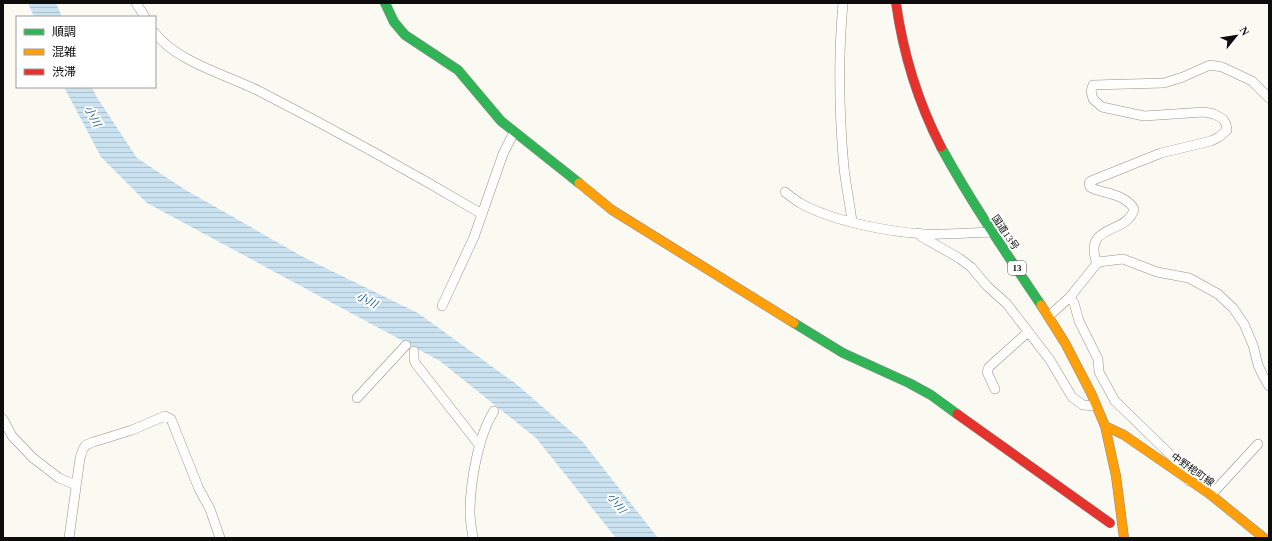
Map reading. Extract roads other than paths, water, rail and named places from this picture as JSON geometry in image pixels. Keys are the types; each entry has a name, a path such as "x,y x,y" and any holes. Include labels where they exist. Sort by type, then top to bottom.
{"main road":[{"path":"385,3 386,8 394,22 405,35 458,70 501,121 625,220 843,353 909,383 931,395 1110,522"},
{"name":"国道13号","path":"896,3 899,24 914,80 934,133 958,178 992,232 1049,316 1091,393 1105,426 1130,537"},
{"name":"中野梍町線","path":"1105,426 1130,439 1189,481 1213,496 1264,538"}],"street":[{"path":"136,3 144,16"},
{"path":"843,3 840,40 840,105 844,169 852,222"},
{"path":"156,34 165,44 190,61 258,91 309,117 405,169 482,214"},
{"path":"1097,264 1094,243 1100,235 1126,222 1133,215 1134,210 1132,206 1122,197 1094,189 1090,187 1089,183 1161,153 1212,141 1227,130 1223,119 1214,114 1204,112 1144,116 1102,107 1093,99 1091,91 1093,85 1164,83 1183,77 1210,65 1222,67 1252,81 1269,98"},
{"path":"442,306 474,237 503,154 514,132"},
{"path":"785,192 800,203 818,211 852,222 883,229 919,233 992,232"},
{"path":"919,233 922,237 960,258 971,267 986,286 1007,304 1050,360 1072,397 1083,405 1096,406"},
{"path":"1049,316 1070,297 1098,262 1123,259 1156,272 1189,278 1218,294 1233,308 1244,324 1253,346 1262,376 1269,386"},
{"path":"1070,297 1074,303 1079,321 1098,359 1099,372 1115,401 1186,468 1189,481"},
{"path":"994,388 987,372 989,367 1028,332"},
{"path":"357,398 406,345"},
{"path":"414,351 414,360 416,364 480,446"},
{"path":"473,538 470,514 471,494 480,446 487,421 494,411"},
{"path":"69,538 80,458 86,445 132,430 166,416 170,419 199,489 210,509 220,538"},
{"path":"3,419 12,436 33,458 60,478 76,485"},
{"path":"1213,496 1258,447"}],"water":[{"path":"28,3 56,3 62,16 34,16"},
{"name":"小川","path":"65,88 92,88 96,96 137,158 184,189 305,258 418,313 515,383 582,441 658,538 616,538 536,438 440,361 147,203 101,157"}]}
